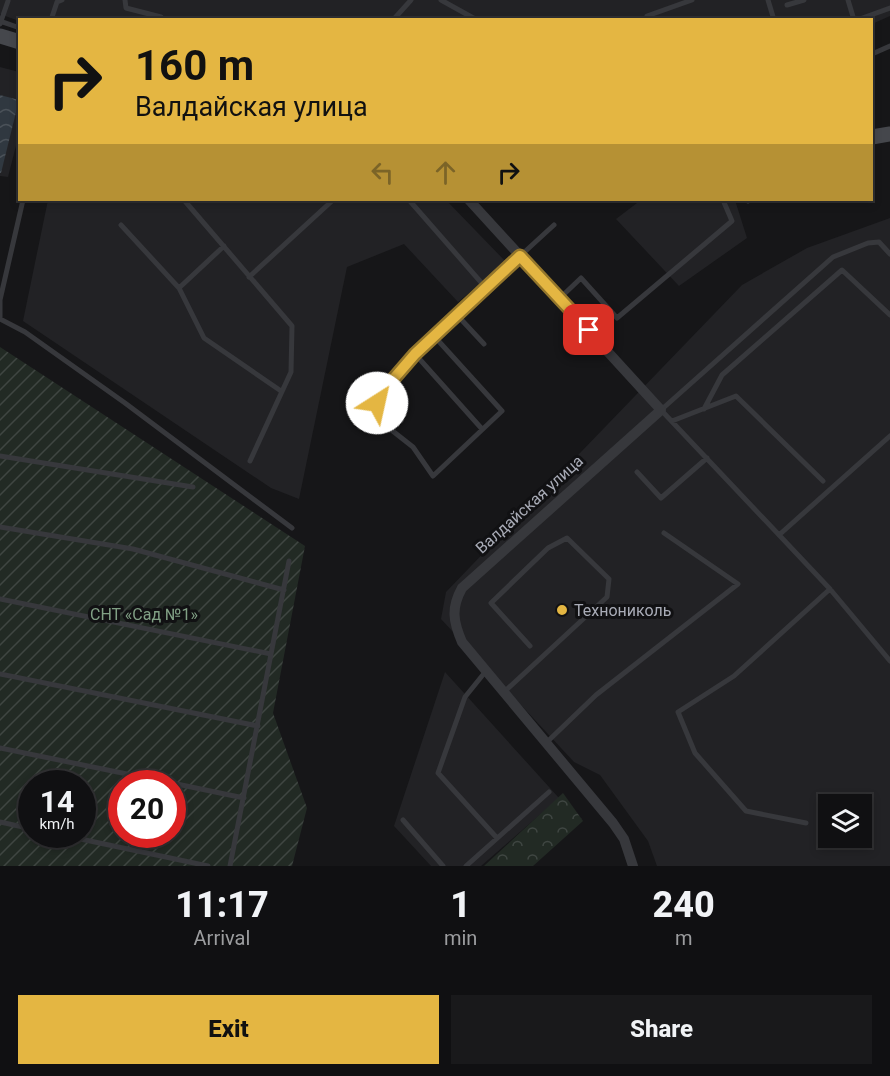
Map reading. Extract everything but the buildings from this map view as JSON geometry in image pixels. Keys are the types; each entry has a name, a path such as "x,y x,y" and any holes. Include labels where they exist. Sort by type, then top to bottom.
{"street":[{"path":"0,26 18,40"},
{"path":"873,138 890,134"},
{"path":"470,201 662,410"},
{"name":"Валдайская улица","path":"633,866 624,838 547,742 462,642 454,624 454,603 462,588 662,410"}],"lane":[{"path":"52,18 57,2 62,0"},
{"path":"124,0 126,8 161,18"},
{"path":"395,18 411,0"},
{"path":"441,0 473,18"},
{"path":"647,15 692,0"},
{"path":"768,0 773,18"},
{"path":"787,5 804,0"},
{"path":"848,0 854,18"},
{"path":"8,1 0,26 18,28"},
{"path":"861,18 890,8"},
{"path":"873,54 890,46"},
{"path":"24,201 0,300 0,320 25,332 89,377 292,528"},
{"path":"184,201 292,326 291,372 280,391 250,461"},
{"path":"249,278 332,201"},
{"path":"410,201 486,288"},
{"path":"560,298 581,278 617,318 732,221 723,201"},
{"path":"121,225 179,288 204,338 280,391"},
{"path":"435,336 502,411 433,476 413,447 390,432 371,414 383,391 415,354 554,225"},
{"path":"890,254 879,242 868,243 833,256 662,410 830,589 890,662"},
{"path":"179,288 224,246"},
{"path":"704,409 722,375 843,270 890,315"},
{"path":"457,315 484,344"},
{"path":"415,354 482,429"},
{"path":"672,421 736,396 823,482"},
{"path":"779,535 890,436"},
{"path":"0,456 193,487"},
{"path":"637,472 662,498 707,458"},
{"path":"0,527 133,549 284,590"},
{"path":"547,742 596,695 738,584 664,533"},
{"path":"504,692 607,597 609,579 567,538 548,548 490,603 530,646"},
{"path":"230,866 289,561"},
{"path":"806,823 746,811 695,753 678,712 734,676 830,589"},
{"path":"0,599 271,654"},
{"path":"486,671 465,697 438,773 497,838"},
{"path":"0,674 258,726"},
{"path":"0,748 108,770"},
{"path":"186,786 244,798"},
{"path":"466,866 549,792"},
{"path":"403,820 443,866"},
{"path":"0,822 18,826"},
{"path":"96,842 208,866"}],"shaded area":[{"path":"0,0 890,0 890,16 873,24 873,18 18,18 18,21 0,14"},
{"path":"0,67 18,72 18,138 8,177 0,176"},
{"path":"48,201 447,201 506,262 458,302 404,244 347,267 299,499 271,488 23,321"},
{"path":"640,201 735,201 747,238 679,286 616,219"},
{"path":"890,218 890,866 657,866 648,841 600,775 574,762 441,619 446,592 742,285 807,248"},
{"path":"445,672 559,798 481,866 431,866 394,826"}],"green space":[{"name":"СНТ «Сад №1»","path":"0,347 305,546 273,713 307,808 292,866 0,866"},
{"path":"563,793 583,821 533,866 484,866"}],"water":[{"path":"0,95 18,100 18,104 0,173"}],"place":[{"name":"Технониколь","path":"562,610"}],"route":[{"path":"377,403 383,391 415,354 520,256 589,330"}]}
